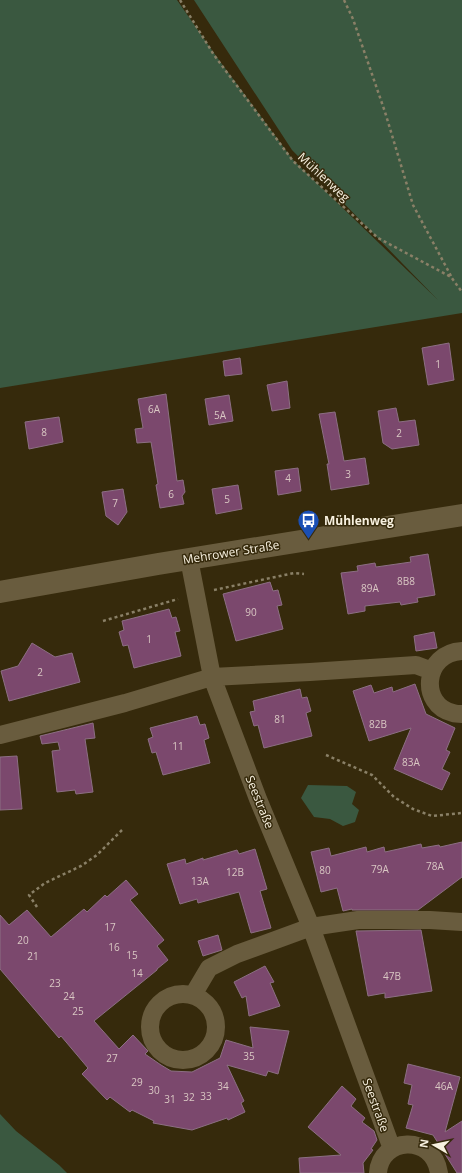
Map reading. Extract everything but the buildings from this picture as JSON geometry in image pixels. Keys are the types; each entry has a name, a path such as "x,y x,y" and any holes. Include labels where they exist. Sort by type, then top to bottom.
{"main road":[{"name":"Mehrower Straße","path":"0,592 158,564 462,515"}],"street":[{"name":"Seestraße","path":"189,559 212,677 258,799 311,927 392,1149"},
{"path":"462,651 445,655 437,662 429,681 430,692 435,701 443,709 452,713 462,714"},
{"path":"0,735 124,703 212,677 416,665 432,671"},
{"path":"193,995 209,968 237,954 311,927 358,920 430,920 462,922"},
{"path":"378,1173 382,1161 388,1153 392,1149 406,1144 416,1145 426,1149 434,1156 439,1173"}],"path":[{"name":"Mühlenweg","path":"180,0 214,54 293,162 378,238 451,276 462,292"},
{"path":"344,0 353,19 382,105 413,205 451,276"},
{"path":"103,621 196,594 294,573 304,574"},
{"path":"326,755 372,775 394,798 413,808 432,816 462,813"},
{"path":"37,907 29,895 45,883 81,866 97,855 122,830"}],"green space":[{"path":"0,0 177,0 216,56 293,160 438,300 292,150 194,0 462,0 462,313 0,388"},
{"path":"308,785 347,786 356,792 352,804 359,810 355,822 343,826 330,819 314,817 301,798"},
{"path":"0,1114 16,1131 67,1173 0,1173"}],"place":[{"name":"Mühlenweg","path":"309,540"}]}
